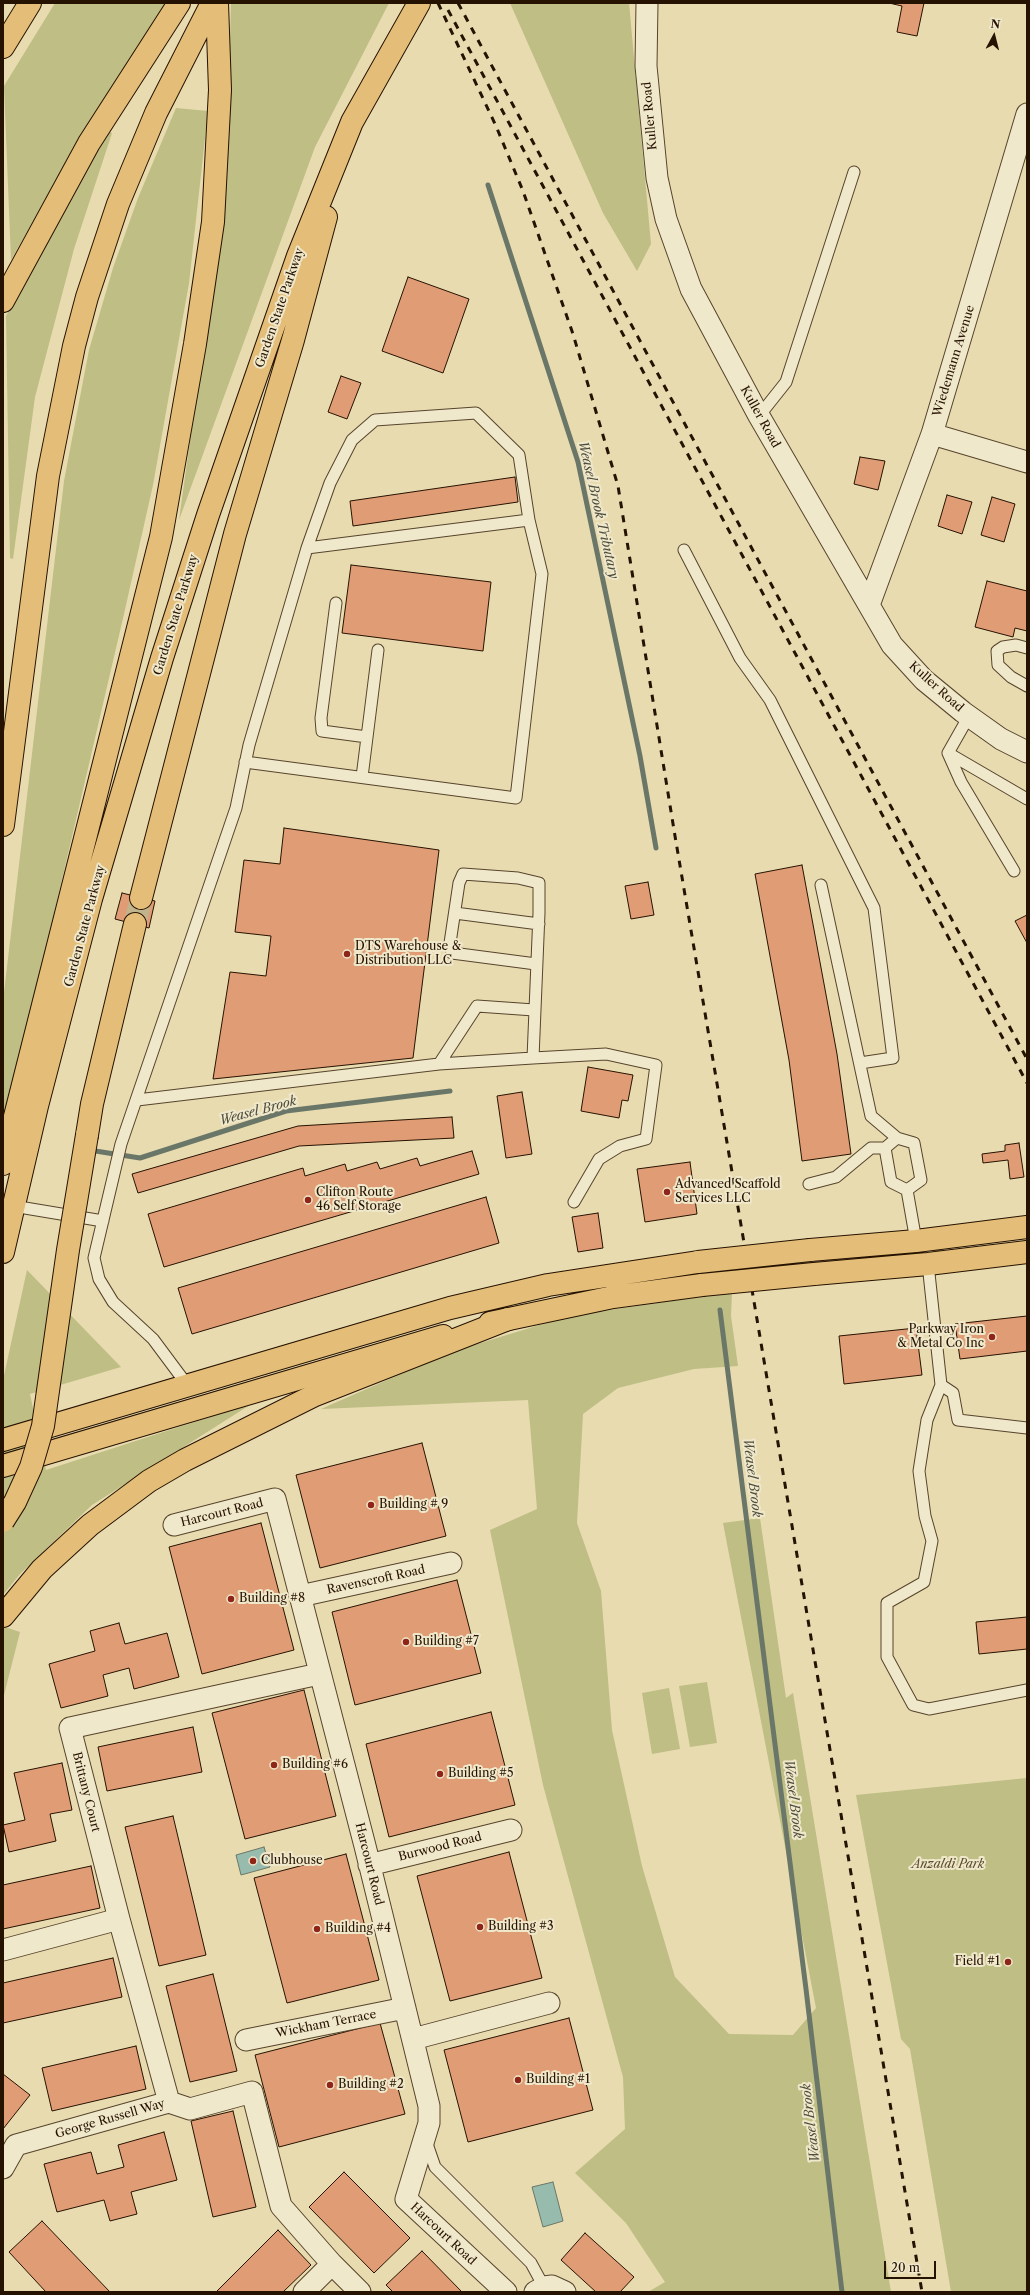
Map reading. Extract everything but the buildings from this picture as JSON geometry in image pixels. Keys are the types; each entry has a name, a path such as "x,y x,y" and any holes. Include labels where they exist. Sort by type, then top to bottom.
{"highway":[{"path":"3,47 30,3"},
{"path":"3,822 48,476 74,346 87,298 118,204 180,62 212,3"},
{"path":"3,1164 160,537 195,344 212,222 220,90 217,3"},
{"name":"Garden State Parkway","path":"3,1252 13,1206 91,899 162,658 208,515 298,256 352,122 419,3"},
{"path":"3,301 89,143 177,6"},
{"path":"141,898 235,534 293,340 352,122"},
{"path":"3,804 3,826"},
{"path":"3,1522 15,1502 31,1467 43,1426 68,1250 92,1104 135,924"},
{"path":"3,1440 450,1308 499,1296 598,1276 698,1262 810,1250 916,1241 1027,1227"},
{"path":"3,1466 442,1336 508,1319 613,1297 702,1285 928,1264 1027,1252"},
{"path":"3,1616 42,1569 90,1525 149,1481 185,1460 315,1395 508,1319"}],"street":[{"name":"Kuller Road","path":"647,3 646,66 650,121 657,178 666,219 691,289 759,416 892,645 924,680 969,716 1002,739 1027,752"},
{"name":"Wiedemann Avenue","path":"869,605 932,434 1027,114"},
{"path":"932,434 1027,462"},
{"name":"Harcourt Road","path":"174,1525 275,1499 429,2106 429,2123 406,2199 506,2292"},
{"name":"Ravenscroft Road","path":"300,1596 451,1563"},
{"name":"Brittany Court","path":"170,2102 119,1919 70,1728 319,1674"},
{"name":"Burwood Road","path":"369,1865 511,1830"},
{"path":"3,1950 119,1919"},
{"path":"412,2039 548,2003"},
{"name":"Wickham Terrace","path":"246,2040 405,2008"},
{"name":"George Russell Way","path":"3,2168 16,2145 170,2102 190,2109 252,2092 281,2206 332,2264"},
{"path":"304,2292 332,2264 360,2292"},
{"path":"540,2289 560,2288 566,2292"}],"lane":[{"path":"759,416 786,382 854,172"},
{"path":"188,1386 154,1339 113,1302 99,1279 94,1258 120,1144 137,1100 236,808 245,762 307,548 330,483 352,440 375,420 476,413 519,455 530,520 542,574 516,798 245,762"},
{"path":"307,548 530,520"},
{"path":"684,550 740,658 770,700 874,908 893,1058 860,1063"},
{"path":"336,603 321,718 322,731 367,737"},
{"path":"1027,648 1016,645 1003,646 997,651 998,664 1011,677 1027,686"},
{"path":"362,777 378,650"},
{"path":"948,753 969,716"},
{"path":"948,753 1027,800"},
{"path":"948,753 962,782 1014,871"},
{"path":"533,1058 536,964 539,924 539,883 518,878 463,874 459,883 450,943 452,953 536,964"},
{"path":"821,885 871,1116 897,1138 914,1143 921,1180 907,1190"},
{"path":"455,913 539,924"},
{"path":"439,1064 477,1006 534,1010"},
{"path":"137,1100 439,1064 606,1054 656,1065 646,1139 620,1146 599,1159 574,1202"},
{"path":"809,1184 836,1177 871,1148 885,1148 897,1138"},
{"path":"885,1148 891,1182 907,1190"},
{"path":"907,1190 916,1241"},
{"path":"13,1206 103,1221"},
{"path":"928,1264 941,1385 926,1420 919,1471 924,1516 932,1541 924,1582 887,1603 887,1657 913,1705 929,1709 1027,1690"},
{"path":"941,1385 953,1393 958,1420 1027,1428"},
{"path":"425,2138 435,2167 531,2263 540,2289"}],"green space":[{"path":"55,3 166,3 85,131 11,260 4,86"},
{"path":"231,3 389,3 315,147 179,520 226,182"},
{"path":"510,3 629,3 651,244 637,271 603,213"},
{"path":"176,108 208,111 189,283 153,485 53,918 3,1118 3,1001 64,481 89,350 113,268 138,198"},
{"path":"107,131 112,133 74,249 35,397 13,559 10,558 6,316 49,229"},
{"path":"27,1270 121,1367 30,1394 46,1470 253,1403 92,1505 20,1574 3,1595 3,1380"},
{"path":"732,1292 731,1316 738,1366 694,1369 618,1388 583,1414 577,1523 601,1591 612,1730 642,1866 675,1977 729,2034 793,2035 816,2008 723,1523 760,1518 786,1698 793,1693 891,2292 648,2292 665,2282 626,2223 575,2173 625,2129 623,2077 543,1785 490,1530 537,1509 528,1400 321,1409 451,1352 569,1316"},
{"path":"5,1627 20,1632 3,1699 3,1630"},
{"path":"707,1682 717,1743 690,1747 679,1686"},
{"path":"669,1688 680,1749 652,1754 642,1693"},
{"name":"Anzaldi Park","path":"1027,1778 1027,2292 951,2292 910,2049 901,2039 856,1795"}],"shaded area":[{"name":"Clubhouse","path":"264,1847 270,1867 241,1875 236,1855"},
{"path":"553,2182 563,2221 543,2227 532,2187"}],"waterway":[{"name":"Weasel Brook Tributary","path":"488,185 578,462 640,756 656,848"},
{"name":"Weasel Brook","path":"89,1150 140,1158 286,1111 450,1091"},
{"name":"Weasel Brook","path":"720,1310 806,1989 842,2292"}],"tunnel":[{"path":"135,924 141,898"}],"railway":[{"path":"438,3 496,126 523,191 573,334 618,486 675,836 922,2292"},
{"path":"458,3 1027,1059"},
{"path":"448,10 1027,1083"}],"place":[{"name":"DTS Warehouse & Distribution LLC","path":"347,954"},
{"name":"Advanced Scaffold Services LLC","path":"667,1192"},
{"name":"Clifton Route 46 Self Storage","path":"308,1200"},
{"name":"Parkway Iron & Metal Co Inc","path":"992,1337"},
{"name":"Building # 9","path":"371,1505"},
{"name":"Building #8","path":"231,1599"},
{"name":"Building #7","path":"406,1642"},
{"name":"Building #6","path":"274,1765"},
{"name":"Building #5","path":"440,1774"},
{"name":"Clubhouse","path":"253,1861"},
{"name":"Building #3","path":"480,1927"},
{"name":"Building #4","path":"317,1929"},
{"name":"Field #1","path":"1008,1962"},
{"name":"Building #1","path":"518,2080"},
{"name":"Building #2","path":"330,2085"}]}
